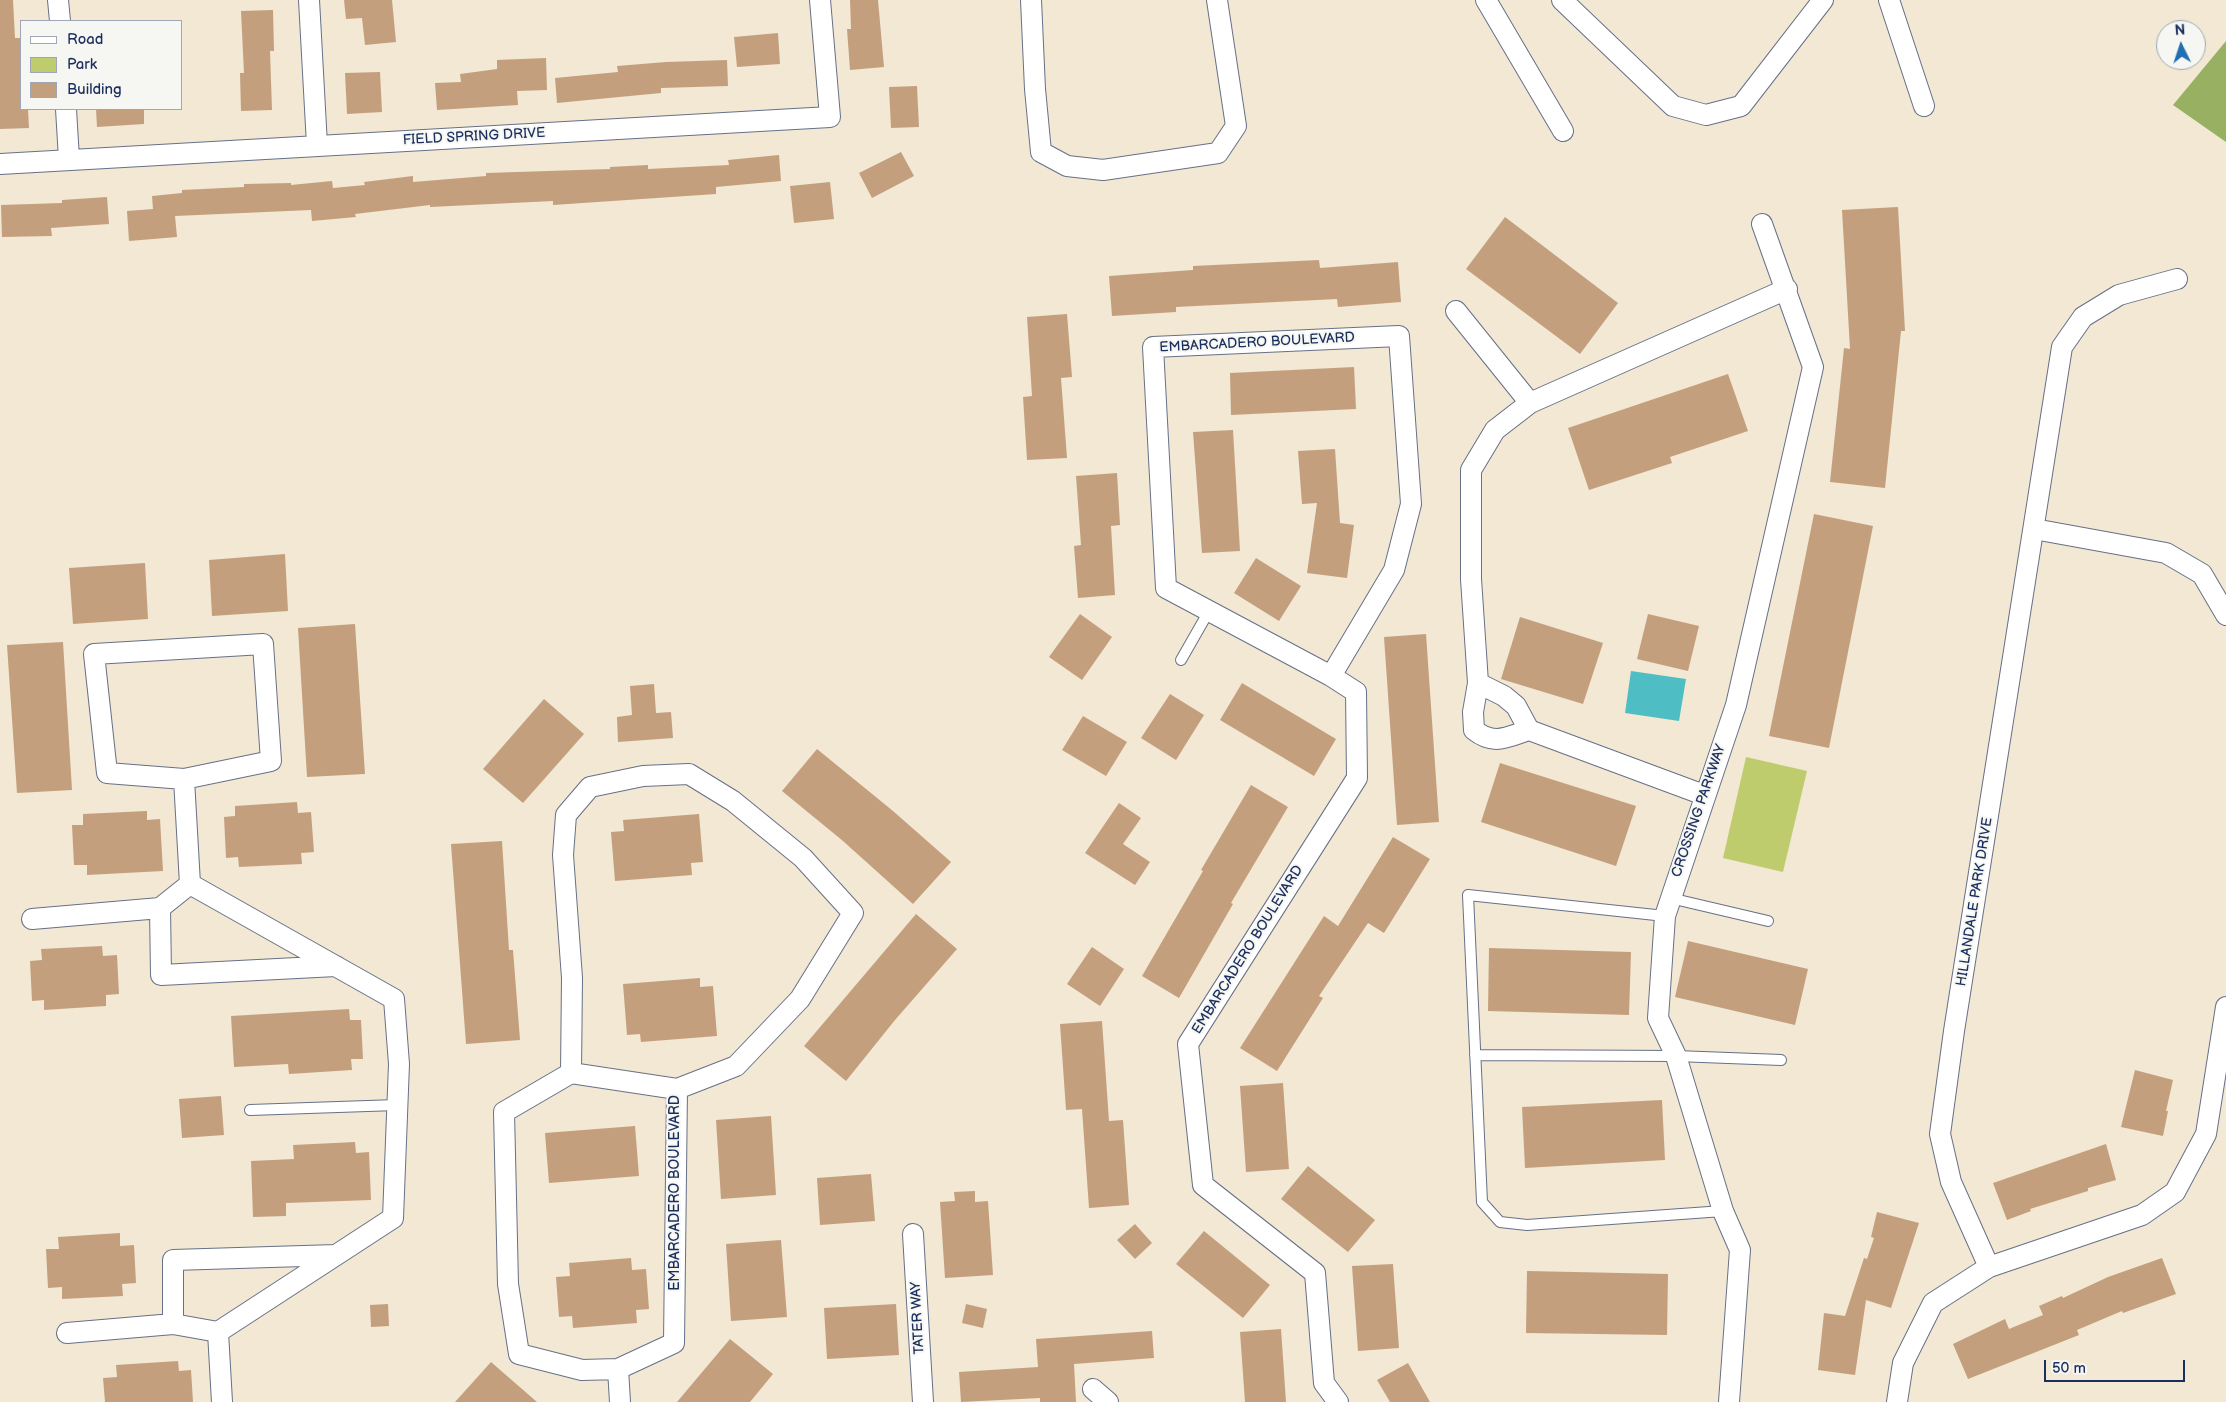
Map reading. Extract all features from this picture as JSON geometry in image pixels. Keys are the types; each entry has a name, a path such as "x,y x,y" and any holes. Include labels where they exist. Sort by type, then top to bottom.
{"street":[{"path":"58,0 60,20"},
{"path":"309,0 317,145"},
{"name":"FIELD SPRING DRIVE","path":"0,164 830,117 820,0"},
{"path":"1031,0 1035,89 1042,152 1067,166 1103,170 1218,153 1236,126 1217,0"},
{"path":"1486,0 1563,131"},
{"path":"1562,0 1673,106 1706,115 1741,106 1823,0"},
{"path":"1888,0 1924,106"},
{"path":"66,110 69,159"},
{"name":"CROSSING PARKWAY","path":"1729,1402 1740,1250 1723,1211 1676,1056 1658,1018 1668,907 1704,795 1736,705 1813,367 1787,289 1762,224"},
{"name":"HILLANDALE PARK DRIVE","path":"1989,1267 1951,1182 1940,1134 2062,347 2083,317 2119,295 2176,279"},
{"path":"1704,795 1529,730 1498,740 1484,737 1474,730 1472,712 1478,683 1471,579 1471,470 1495,430 1530,403 1787,289"},
{"path":"1456,310 1530,403"},
{"name":"EMBARCADERO BOULEVARD","path":"1331,676 1394,570 1411,504 1399,336 1153,346 1166,588 1331,676 1356,692 1357,778 1188,1044 1203,1185 1315,1273 1324,1383 1338,1402"},
{"path":"2034,529 2166,553 2202,574 2226,615"},
{"path":"263,644 272,761 184,779 107,773 94,654 263,644"},
{"path":"1478,683 1504,696 1516,706 1529,730"},
{"path":"571,1073 572,978 564,855 566,814 590,787 643,776 689,774 733,801 803,858 853,913 800,999 736,1066 677,1089"},
{"path":"184,779 190,884"},
{"path":"32,919 160,908 190,884"},
{"path":"67,1333 174,1324 218,1332 393,1218 399,1064 394,999 190,884"},
{"path":"160,908 161,975 336,966"},
{"path":"1897,1402 1903,1363 1933,1303 1989,1267 2142,1215 2175,1192 2206,1134 2226,1007"},
{"name":"EMBARCADERO BOULEVARD","path":"571,1073 677,1089 674,1343 618,1369 582,1370 519,1354 508,1284 504,1112 571,1073"},
{"name":"TATER WAY","path":"913,1234 923,1402"},
{"path":"174,1324 173,1260 336,1255"},
{"path":"218,1332 222,1402"},
{"path":"618,1369 620,1402"}],"lane":[{"path":"1181,660 1209,611"},
{"path":"1723,1211 1527,1226 1500,1222 1482,1202 1468,895 1668,907 1768,921"},
{"path":"1475,1055 1676,1056 1781,1060"},
{"path":"250,1110 397,1105"}],"green space":[{"path":"2226,41 2226,142 2173,105 2202,70 2206,70 2206,65"},
{"path":"1746,757 1807,771 1783,872 1723,858"}],"water":[{"path":"1631,671 1686,679 1679,721 1625,713"}],"building":[{"path":"0,0 13,0 15,38 20,38 20,110 28,110 29,128 0,129"},
{"path":"344,0 392,0 396,42 365,45 362,18 346,19"},
{"path":"850,0 878,0 884,67 850,70 847,29 851,29"},
{"path":"273,10 274,51 270,51 272,110 241,111 240,73 244,73 241,11"},
{"path":"778,33 780,64 737,67 734,37"},
{"path":"546,58 547,90 517,91 518,105 437,110 435,83 461,82 460,74 497,69 497,60"},
{"path":"727,60 728,86 661,88 661,93 557,103 555,78 618,72 617,66"},
{"path":"380,72 382,112 347,114 345,73"},
{"path":"917,86 919,127 891,128 889,87"},
{"path":"96,110 144,110 144,124 97,127"},
{"path":"901,152 914,176 872,198 859,173"},
{"path":"779,155 781,181 716,187 716,194 553,205 553,201 430,207 430,205 355,214 356,217 312,221 311,210 175,216 177,237 129,241 127,211 153,209 152,196 182,193 182,190 244,187 244,184 291,183 291,185 332,181 333,188 365,185 364,182 413,176 413,182 486,176 486,173 610,169 610,167 648,165 648,169 729,165 728,160"},
{"path":"830,182 834,219 794,223 790,186"},
{"path":"107,197 109,224 51,228 52,236 2,237 1,205 62,203 62,200"},
{"path":"1898,207 1905,331 1901,331 1885,488 1830,482 1844,348 1850,349 1842,210"},
{"path":"1505,217 1618,303 1580,354 1466,269"},
{"path":"1319,260 1320,268 1398,262 1401,302 1338,307 1337,299 1176,307 1176,312 1112,316 1109,276 1193,270 1193,266"},
{"path":"1067,314 1072,377 1061,378 1067,458 1027,460 1023,397 1032,396 1027,317"},
{"path":"1354,367 1356,409 1231,415 1230,373"},
{"path":"1728,374 1748,431 1670,457 1672,463 1589,490 1568,428"},
{"path":"1233,430 1240,551 1202,553 1193,432"},
{"path":"1335,449 1340,523 1354,525 1347,578 1307,573 1317,503 1302,504 1298,451"},
{"path":"1117,473 1120,525 1111,526 1115,595 1078,598 1074,546 1081,545 1076,476"},
{"path":"1814,514 1873,526 1829,748 1769,736"},
{"path":"285,554 288,611 212,616 209,560"},
{"path":"1256,558 1301,586 1279,621 1234,593"},
{"path":"145,563 148,619 73,624 69,568"},
{"path":"1080,614 1112,637 1082,680 1049,657"},
{"path":"1648,614 1699,626 1688,671 1637,659"},
{"path":"1520,617 1603,643 1583,704 1501,679"},
{"path":"355,624 365,774 307,777 298,628"},
{"path":"1426,634 1439,822 1397,825 1384,637"},
{"path":"63,642 72,790 17,793 7,645"},
{"path":"1242,683 1336,739 1314,776 1220,720"},
{"path":"654,684 656,713 671,712 673,738 618,742 617,717 632,715 630,686"},
{"path":"1170,694 1204,715 1176,760 1141,738"},
{"path":"544,699 584,734 523,803 483,769"},
{"path":"1083,716 1127,742 1106,776 1062,750"},
{"path":"817,749 893,811 951,862 913,904 843,841 782,791"},
{"path":"1500,763 1636,806 1616,866 1481,822"},
{"path":"1251,785 1288,807 1231,903 1233,904 1179,998 1142,976"},
{"path":"297,802 298,813 311,812 314,852 301,853 302,864 239,867 238,857 226,858 224,817 235,816 235,806"},
{"path":"1119,803 1141,818 1123,844 1150,862 1135,885 1085,853"},
{"path":"147,811 147,820 160,819 163,871 87,875 87,865 74,865 72,825 83,825 83,814"},
{"path":"699,814 703,862 691,863 692,875 615,881 611,832 624,831 623,820"},
{"path":"1393,837 1430,859 1384,933 1368,923 1319,996 1323,998 1277,1071 1240,1048 1324,916 1338,926"},
{"path":"502,841 509,950 513,950 520,1040 466,1044 451,844"},
{"path":"916,914 957,949 895,1020 846,1081 804,1046"},
{"path":"1688,941 1808,969 1795,1025 1675,997"},
{"path":"102,946 103,956 117,955 119,994 106,995 106,1006 44,1010 44,1000 32,1001 30,961 42,960 41,949"},
{"path":"1092,947 1124,969 1100,1006 1067,984"},
{"path":"1489,948 1631,952 1629,1015 1488,1011"},
{"path":"700,978 700,987 713,986 717,1036 641,1042 640,1034 627,1035 623,984"},
{"path":"349,1009 350,1020 361,1020 363,1059 351,1059 352,1070 289,1074 288,1064 234,1067 231,1016"},
{"path":"1102,1021 1109,1121 1123,1120 1129,1205 1089,1208 1082,1109 1066,1110 1060,1024"},
{"path":"2135,1070 2173,1080 2163,1136 2121,1127"},
{"path":"1283,1083 1289,1169 1246,1172 1240,1086"},
{"path":"221,1096 224,1135 182,1138 179,1099"},
{"path":"1662,1100 1665,1160 1525,1168 1522,1107"},
{"path":"771,1116 776,1195 721,1199 716,1120"},
{"path":"635,1126 639,1176 549,1183 545,1133"},
{"path":"355,1142 356,1153 369,1152 371,1200 286,1203 286,1216 253,1217 251,1161 294,1159 293,1145"},
{"path":"2106,1144 2116,1180 2030,1209 2031,1211 2007,1220 1993,1183"},
{"path":"1308,1166 1375,1220 1348,1252 1281,1199"},
{"path":"871,1174 875,1221 820,1225 817,1178"},
{"path":"975,1191 975,1202 988,1201 993,1275 945,1278 940,1202 955,1201 954,1192"},
{"path":"1877,1212 1919,1223 1891,1308 1866,1300 1855,1375 1818,1370 1824,1313 1845,1316 1864,1258 1867,1259 1874,1238 1871,1237"},
{"path":"1135,1224 1152,1243 1135,1259 1117,1240"},
{"path":"1204,1231 1270,1285 1243,1318 1176,1264"},
{"path":"120,1233 120,1246 134,1245 136,1283 122,1284 123,1296 62,1299 62,1287 48,1288 46,1249 59,1249 58,1237"},
{"path":"781,1240 787,1317 731,1321 726,1244"},
{"path":"631,1258 632,1270 646,1269 649,1309 636,1310 637,1323 573,1328 572,1316 559,1317 556,1277 570,1276 569,1263"},
{"path":"2162,1258 2176,1294 2123,1313 2122,1311 2077,1330 2079,1335 1968,1379 1953,1344 2005,1319 2009,1329 2043,1315 2039,1306 2062,1296 2063,1298 2108,1277"},
{"path":"1393,1264 1399,1348 1358,1351 1352,1266"},
{"path":"1527,1271 1668,1274 1667,1335 1526,1333"},
{"path":"388,1304 389,1326 371,1327 370,1305"},
{"path":"896,1304 899,1355 827,1359 824,1308"},
{"path":"966,1304 987,1309 983,1328 962,1323"},
{"path":"1281,1329 1286,1402 1245,1402 1240,1332"},
{"path":"1152,1331 1154,1358 1074,1364 1076,1402 1040,1402 1040,1398 961,1402 959,1372 1038,1367 1036,1339"},
{"path":"730,1339 773,1374 750,1402 677,1402"},
{"path":"178,1361 179,1371 191,1370 193,1402 105,1402 103,1378 117,1377 116,1365"},
{"path":"491,1362 537,1402 455,1402"},
{"path":"1408,1363 1430,1402 1390,1402 1377,1380"}]}
